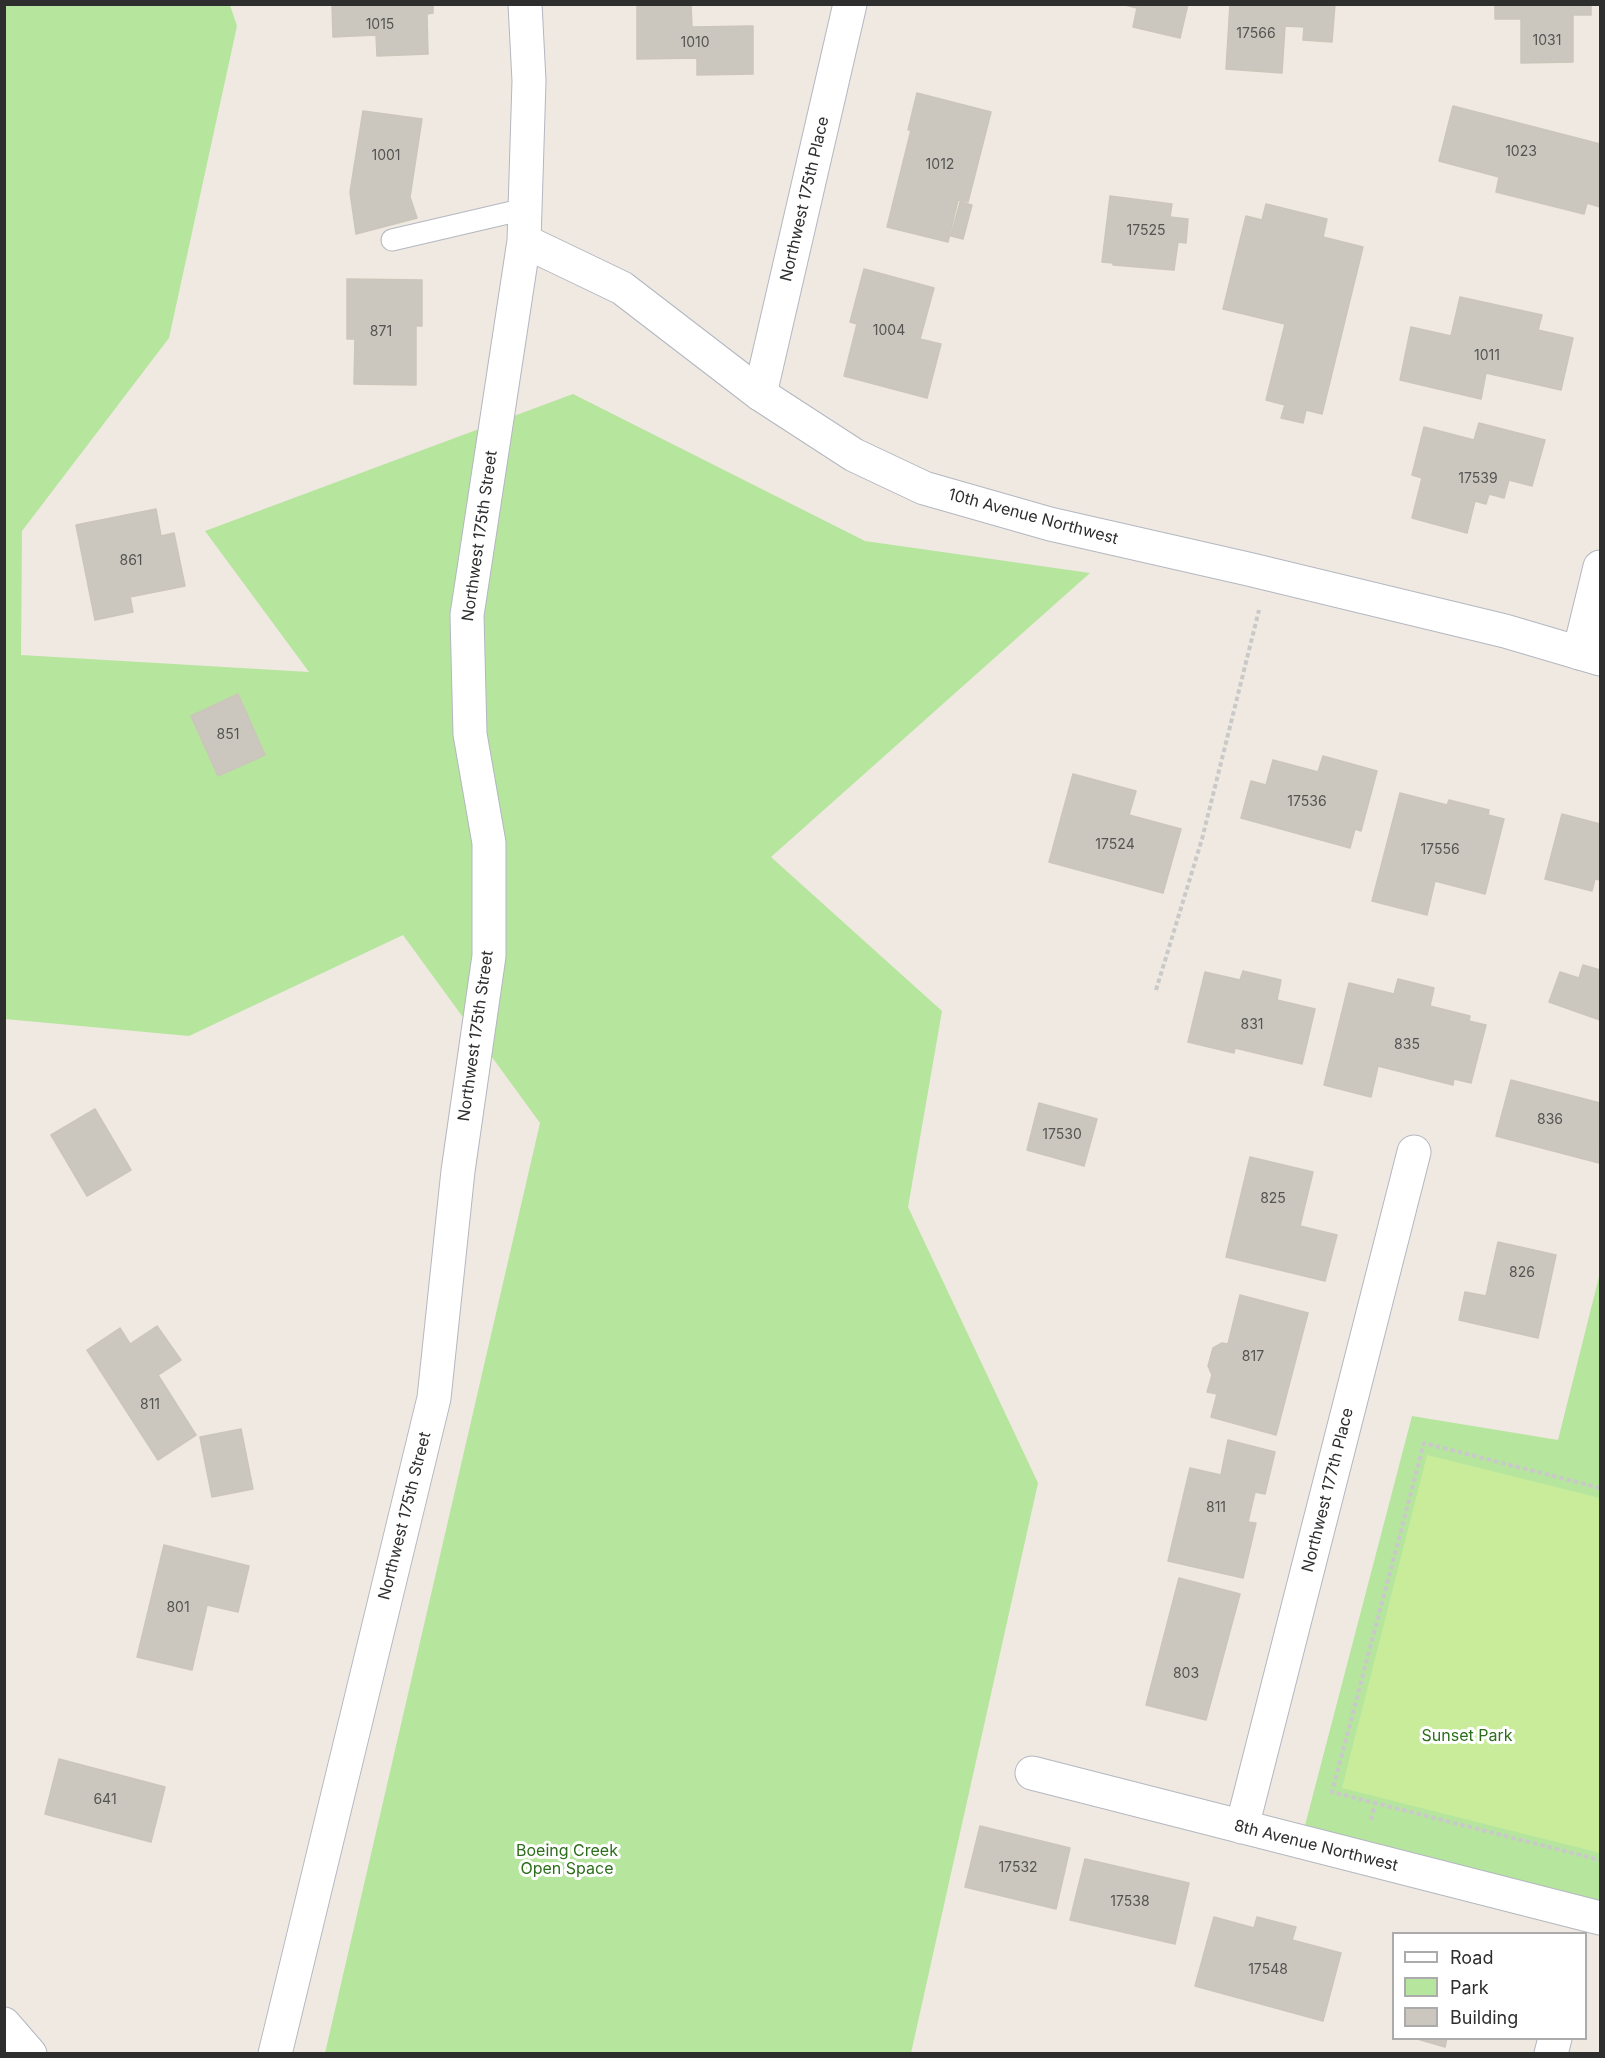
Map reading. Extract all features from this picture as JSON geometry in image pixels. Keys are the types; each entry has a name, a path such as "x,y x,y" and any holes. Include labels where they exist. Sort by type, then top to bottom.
{"street":[{"name":"Northwest 175th Street","path":"275,2054 434,1398 458,1171 489,956 489,843 470,734 467,615 524,241 529,81 525,4"},
{"name":"Northwest 175th Place","path":"760,394 850,4"},
{"name":"10th Avenue Northwest","path":"524,241 622,288 760,394 854,455 924,488 1050,524 1505,631 1590,656"},
{"path":"1590,656 1600,567"},
{"name":"Northwest 177th Place","path":"1242,1827 1414,1152"},
{"name":"8th Avenue Northwest","path":"1032,1773 1242,1827 1592,1922"},
{"path":"4,2024 30,2054"}],"lane":[{"path":"392,240 525,209"}],"path":[{"path":"1156,990 1202,839 1268,574"},
{"path":"1600,1488 1424,1443 1332,1792 1600,1860"}],"green space":[{"name":"Boeing Creek Open Space","path":"4,5 230,5 237,26 169,338 22,531 21,655 309,672 205,531 573,394 865,541 1090,573 771,857 942,1011 908,1207 1038,1483 911,2053 325,2053 540,1123 403,935 189,1036 5,1019"},
{"name":"Sunset Park","path":"1600,1273 1600,1910 1303,1833 1412,1416 1558,1440"},
{"name":"Sunset Park","path":"1427,1455 1600,1498 1600,1853 1342,1788"}],"building":[{"path":"332,4 433,4 433,13 427,14 428,54 377,56 376,35 333,37"},
{"path":"637,4 691,4 692,27 753,26 753,74 697,75 697,58 637,59"},
{"path":"1121,4 1188,4 1180,38 1133,27 1137,8"},
{"path":"1230,4 1335,4 1332,42 1303,40 1304,27 1285,26 1282,73 1226,69"},
{"path":"1495,4 1591,4 1591,15 1573,15 1573,62 1521,63 1521,19 1495,19"},
{"path":"917,93 991,112 968,202 958,200 948,242 887,227 911,130 908,130"},
{"path":"1453,106 1600,144 1600,207 1587,203 1584,214 1496,192 1499,177 1439,161"},
{"path":"363,111 422,119 410,197 417,218 356,234 350,192"},
{"path":"1110,196 1172,204 1170,217 1188,219 1186,243 1178,242 1174,270 1102,262"},
{"path":"960,202 972,205 963,239 951,236"},
{"path":"1266,204 1327,219 1323,237 1363,247 1322,414 1306,410 1303,423 1281,418 1285,405 1266,400 1285,324 1223,309 1246,216 1262,220"},
{"path":"864,269 934,288 920,339 941,344 927,398 844,376 857,324 850,322"},
{"path":"347,279 422,280 422,326 416,326 416,385 354,384 355,339 347,339"},
{"path":"1460,297 1542,315 1538,330 1573,338 1561,390 1486,373 1481,399 1400,380 1411,327 1451,336"},
{"path":"1479,423 1545,440 1532,486 1509,480 1504,498 1489,494 1486,504 1475,501 1467,533 1412,518 1422,478 1412,475 1424,427 1474,440"},
{"path":"156,509 161,536 174,533 185,586 130,597 133,612 95,620 76,525"},
{"path":"238,694 265,755 218,776 191,716"},
{"path":"1323,756 1377,771 1361,831 1355,829 1350,848 1241,818 1251,781 1266,785 1273,760 1318,772"},
{"path":"1073,774 1136,791 1129,815 1181,829 1163,893 1049,862"},
{"path":"1400,793 1447,805 1449,800 1489,810 1488,815 1504,819 1485,894 1435,881 1427,915 1372,901"},
{"path":"1562,814 1600,824 1600,880 1595,879 1592,891 1545,879"},
{"path":"1583,965 1600,970 1600,1020 1549,1002 1560,972 1579,978"},
{"path":"1243,971 1281,980 1277,1000 1315,1009 1302,1064 1235,1048 1234,1053 1188,1042 1205,972 1240,980"},
{"path":"1398,979 1434,988 1430,1006 1470,1016 1469,1021 1486,1025 1471,1083 1454,1079 1453,1085 1378,1066 1371,1097 1324,1085 1349,983 1394,994"},
{"path":"1511,1080 1600,1103 1599,1163 1496,1136"},
{"path":"1039,1103 1097,1119 1084,1166 1027,1150"},
{"path":"95,1109 131,1170 87,1196 51,1135"},
{"path":"1250,1157 1313,1172 1300,1226 1337,1235 1325,1281 1226,1257"},
{"path":"1498,1242 1556,1255 1538,1338 1459,1320 1465,1292 1486,1296"},
{"path":"1240,1295 1308,1313 1276,1435 1211,1417 1217,1394 1207,1392 1212,1375 1208,1366 1213,1348 1222,1343 1228,1344"},
{"path":"157,1326 181,1360 158,1375 196,1435 158,1460 87,1350 120,1328 130,1344"},
{"path":"241,1429 253,1489 212,1497 200,1437"},
{"path":"1228,1440 1275,1452 1265,1494 1255,1492 1248,1522 1256,1523 1243,1578 1168,1561 1190,1468 1221,1475"},
{"path":"164,1545 249,1566 238,1612 207,1605 192,1670 137,1657"},
{"path":"1179,1578 1240,1594 1206,1720 1146,1705"},
{"path":"59,1759 165,1787 151,1842 45,1814"},
{"path":"980,1826 1070,1848 1056,1909 965,1887"},
{"path":"1085,1859 1189,1883 1175,1944 1070,1920"},
{"path":"1214,1917 1254,1928 1257,1917 1296,1927 1292,1940 1341,1953 1323,2021 1195,1986"},
{"path":"1421,2040 1447,2040 1445,2047"}]}
